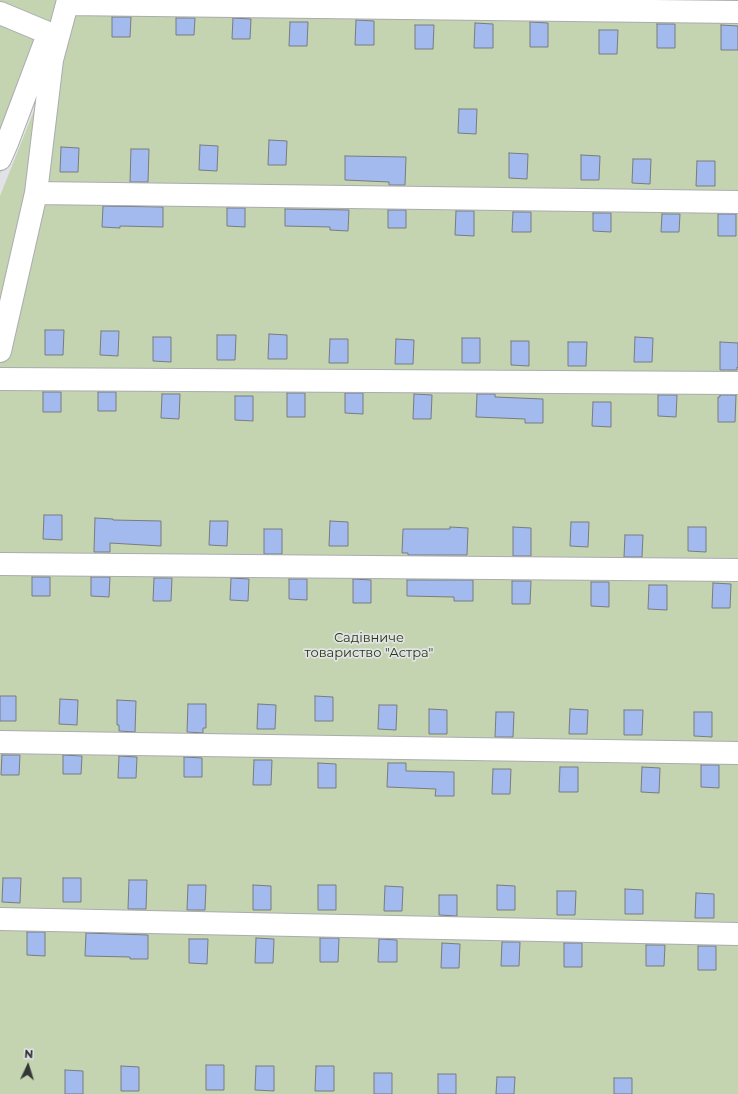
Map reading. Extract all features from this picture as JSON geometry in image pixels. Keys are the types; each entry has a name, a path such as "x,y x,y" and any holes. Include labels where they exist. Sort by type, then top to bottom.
{"street":[{"path":"0,159 67,2 738,12"},
{"path":"0,13 54,31"},
{"path":"0,351 36,193 52,60 54,31"},
{"path":"36,193 738,202"},
{"path":"0,379 738,383"},
{"path":"0,564 738,570"},
{"path":"0,742 738,753"},
{"path":"0,919 738,934"}],"green space":[{"path":"0,0 58,0 13,143 0,174"},
{"name":"Садівниче товариство \"Астра\"","path":"78,0 738,0 738,1094 0,1094 0,196"}],"building":[{"path":"112,17 131,17 130,37 112,37"},
{"path":"176,18 195,18 194,35 176,35"},
{"path":"233,18 251,19 250,39 232,39"},
{"path":"356,20 374,21 374,45 355,45"},
{"path":"290,22 308,22 307,46 289,46"},
{"path":"530,22 548,23 548,47 530,47"},
{"path":"475,23 493,24 493,48 474,48"},
{"path":"657,24 675,24 675,48 657,48"},
{"path":"415,25 434,25 433,49 415,49"},
{"path":"721,25 738,26 738,50 721,50"},
{"path":"599,30 618,30 617,54 599,54"},
{"path":"459,109 477,109 476,134 458,133"},
{"path":"269,140 287,141 286,165 268,165"},
{"path":"200,145 218,146 217,171 199,170"},
{"path":"61,147 79,148 78,172 60,172"},
{"path":"131,149 149,149 148,182 130,182"},
{"path":"509,153 528,154 527,179 509,178"},
{"path":"581,155 600,156 599,180 581,180"},
{"path":"345,156 406,157 405,185 389,185 389,182 345,180"},
{"path":"633,159 651,159 650,184 632,183"},
{"path":"697,161 715,161 715,186 696,186"},
{"path":"103,206 163,207 163,227 102,227"},
{"path":"227,208 245,208 245,227 227,226"},
{"path":"285,209 349,210 348,231 330,230 330,227 285,226"},
{"path":"388,210 406,210 406,228 388,228"},
{"path":"456,211 474,211 474,236 455,235"},
{"path":"513,212 531,212 531,232 512,232"},
{"path":"593,213 611,213 611,232 593,231"},
{"path":"662,214 680,214 679,232 661,232"},
{"path":"718,214 736,214 736,236 718,236"},
{"path":"45,330 64,330 63,355 45,355"},
{"path":"101,331 119,331 118,356 100,355"},
{"path":"269,334 287,335 287,359 268,359"},
{"path":"217,335 236,335 235,360 217,360"},
{"path":"153,337 171,337 171,362 153,361"},
{"path":"635,337 653,338 652,362 634,362"},
{"path":"462,338 480,338 480,363 462,363"},
{"path":"330,339 348,339 348,363 329,363"},
{"path":"396,339 414,340 413,364 395,364"},
{"path":"511,341 529,341 529,366 511,365"},
{"path":"568,342 587,342 586,366 568,366"},
{"path":"720,342 738,343 737,370 720,370"},
{"path":"43,392 61,392 61,412 43,412"},
{"path":"98,392 116,392 116,411 98,411"},
{"path":"287,393 305,393 305,417 287,417"},
{"path":"345,393 363,393 363,414 345,413"},
{"path":"162,394 180,394 179,419 161,418"},
{"path":"414,394 432,395 431,419 413,419"},
{"path":"477,394 495,394 495,397 543,399 543,423 525,423 525,419 476,417"},
{"path":"658,395 677,395 676,417 658,416"},
{"path":"720,395 736,395 735,422 718,422 718,397 720,397"},
{"path":"235,396 253,396 253,421 235,420"},
{"path":"593,402 611,402 611,427 592,426"},
{"path":"44,515 62,515 62,540 43,539"},
{"path":"95,518 161,521 161,546 110,543 110,552 94,552"},
{"path":"210,521 228,521 227,546 209,545"},
{"path":"330,521 348,522 348,546 329,546"},
{"path":"571,522 589,522 588,547 570,546"},
{"path":"450,527 468,528 467,555 408,555 408,553 402,553 403,529 450,529"},
{"path":"513,527 531,528 531,556 513,556"},
{"path":"688,527 706,527 706,552 688,551"},
{"path":"264,529 282,529 282,554 264,554"},
{"path":"625,535 643,535 642,557 624,557"},
{"path":"32,577 50,577 50,596 32,596"},
{"path":"91,577 110,577 109,597 91,596"},
{"path":"154,578 172,578 171,601 153,601"},
{"path":"231,578 249,579 248,601 230,600"},
{"path":"289,579 307,579 307,600 289,599"},
{"path":"353,579 371,580 371,603 353,603"},
{"path":"407,580 473,580 473,601 454,601 454,597 407,596"},
{"path":"512,581 531,581 530,604 512,604"},
{"path":"591,582 609,582 609,607 591,606"},
{"path":"713,583 731,584 730,608 712,608"},
{"path":"649,585 667,585 667,610 648,609"},
{"path":"0,696 16,696 16,721 0,721"},
{"path":"315,696 333,697 333,721 315,721"},
{"path":"60,699 78,700 77,725 59,724"},
{"path":"117,700 136,701 135,732 119,731 119,725 117,725"},
{"path":"188,704 206,704 206,728 203,728 203,733 187,732"},
{"path":"258,704 276,705 275,729 257,729"},
{"path":"379,705 397,705 396,730 378,729"},
{"path":"429,709 447,710 447,734 429,734"},
{"path":"570,709 588,710 587,734 569,734"},
{"path":"624,710 643,710 642,735 624,735"},
{"path":"496,712 514,712 513,737 495,737"},
{"path":"694,712 712,712 712,737 694,736"},
{"path":"2,755 20,755 19,775 1,775"},
{"path":"63,755 82,756 81,774 63,774"},
{"path":"119,756 137,757 136,778 118,778"},
{"path":"184,757 202,758 202,777 184,777"},
{"path":"254,760 272,760 271,785 253,785"},
{"path":"318,763 336,764 336,788 318,788"},
{"path":"388,763 406,763 406,771 454,772 454,796 435,796 436,789 387,787"},
{"path":"701,765 719,765 719,788 701,787"},
{"path":"560,767 578,767 578,792 559,792"},
{"path":"642,767 660,768 659,793 641,792"},
{"path":"493,769 511,769 510,794 492,794"},
{"path":"3,878 21,878 20,903 2,902"},
{"path":"63,878 81,878 81,902 63,902"},
{"path":"129,880 147,880 146,909 128,909"},
{"path":"188,885 206,885 205,910 187,910"},
{"path":"253,885 271,886 271,910 253,910"},
{"path":"318,885 336,885 336,910 318,910"},
{"path":"497,885 515,886 515,910 497,910"},
{"path":"385,886 403,887 402,911 384,911"},
{"path":"625,889 643,890 643,914 625,914"},
{"path":"557,891 576,891 575,915 557,915"},
{"path":"696,893 714,894 714,918 695,918"},
{"path":"439,895 457,895 457,916 439,915"},
{"path":"27,932 45,932 45,956 27,955"},
{"path":"86,933 148,935 148,959 85,956"},
{"path":"256,938 274,939 273,963 255,963"},
{"path":"320,938 339,938 338,962 320,962"},
{"path":"189,939 208,939 207,964 189,963"},
{"path":"379,939 397,940 397,962 378,962"},
{"path":"502,942 520,942 519,966 501,966"},
{"path":"442,943 460,944 459,968 441,968"},
{"path":"564,943 582,943 582,967 564,967"},
{"path":"646,945 665,945 664,966 646,966"},
{"path":"698,946 716,946 716,970 698,970"},
{"path":"206,1065 224,1065 224,1090 206,1090"},
{"path":"121,1066 139,1067 139,1091 121,1091"},
{"path":"256,1066 274,1066 274,1091 255,1090"},
{"path":"316,1066 334,1066 334,1091 315,1091"},
{"path":"65,1070 83,1071 83,1094 65,1094"},
{"path":"374,1073 392,1073 392,1094 374,1094"},
{"path":"438,1074 456,1074 456,1094 438,1094"},
{"path":"497,1077 515,1077 514,1094 496,1094"},
{"path":"614,1078 632,1078 632,1094 614,1094"}]}
